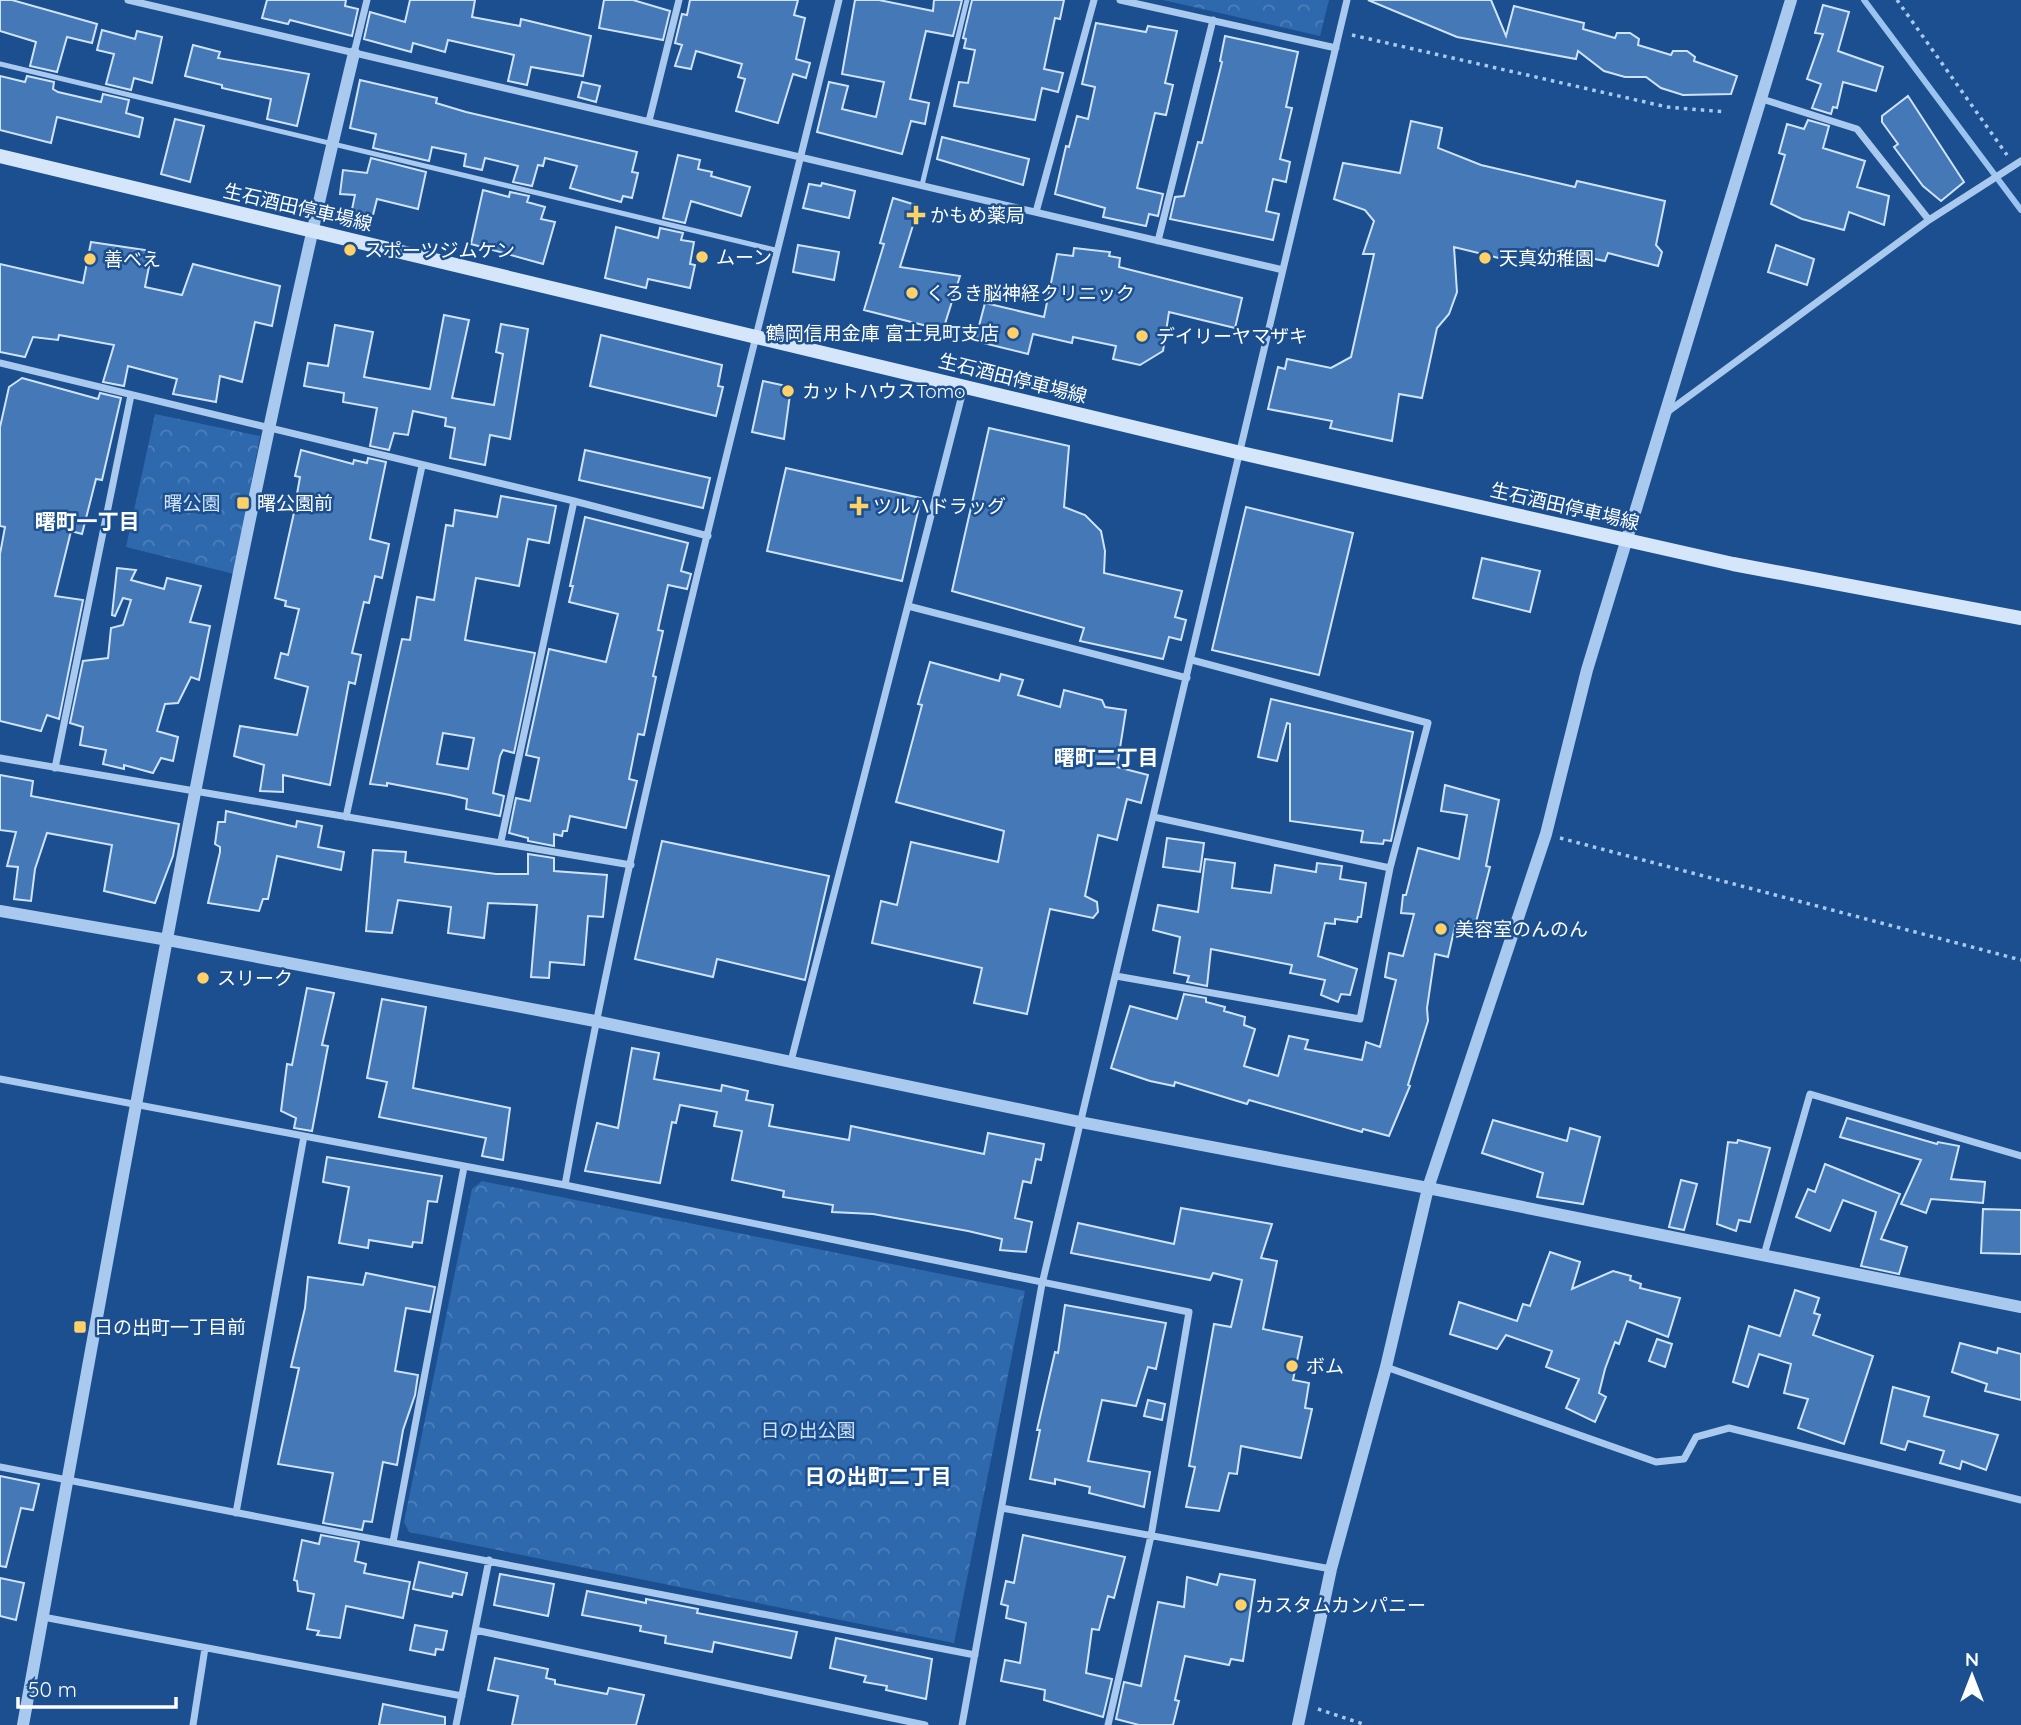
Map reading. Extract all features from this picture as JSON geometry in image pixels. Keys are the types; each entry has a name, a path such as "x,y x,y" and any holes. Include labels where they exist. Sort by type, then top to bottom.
{"main road":[{"name":"生石酒田停車場線","path":"0,156 755,334 1241,453 1733,564 2021,618"}],"street":[{"path":"128,0 1283,270"},
{"path":"23,1725 136,1105 267,428 367,0"},
{"path":"649,121 679,0"},
{"path":"565,1185 595,1021 631,865 775,250 801,157 839,0"},
{"path":"1036,212 1094,0"},
{"path":"1120,0 1336,48"},
{"path":"962,1725 1042,1284 1347,0"},
{"path":"1297,1725 1331,1569 1386,1367 1428,1188 1546,834 1587,670 1791,0"},
{"path":"1158,241 1213,20"},
{"path":"1762,99 1857,129 1929,220"},
{"path":"1665,414 1929,220 2018,164"},
{"path":"0,363 574,501 708,536"},
{"path":"791,1061 964,386"},
{"path":"55,768 131,396"},
{"path":"346,817 422,466"},
{"path":"501,841 574,501"},
{"path":"908,606 1187,678"},
{"path":"1115,976 1360,1019 1390,868 1428,723 1192,660"},
{"path":"0,758 631,865"},
{"path":"1154,817 1390,868"},
{"path":"0,911 169,940 595,1021 1080,1122 1428,1188 2021,1307"},
{"path":"0,1079 565,1185 1189,1312 1152,1536 1108,1725"},
{"path":"1764,1255 1810,1094 2021,1156"},
{"path":"236,1513 304,1136"},
{"path":"393,1542 464,1167"},
{"path":"1386,1367 1656,1462 1684,1459 1696,1437 1728,1428 2021,1500"},
{"path":"0,1467 975,1655"},
{"path":"1002,1508 1331,1569"},
{"path":"456,1725 489,1560"},
{"path":"43,1617 462,1696"},
{"path":"475,1630 925,1725"},
{"path":"194,1725 205,1648"}],"lane":[{"path":"922,185 967,0"},
{"path":"0,64 332,146 775,250"}],"path":[{"path":"1897,0 2018,164"},
{"path":"1339,32 1667,107 1726,112"},
{"path":"1546,834 2021,960"},
{"path":"1303,1703 1366,1725"}],"green space":[{"path":"1163,0 1329,0 1320,36"},
{"name":"曙公園","path":"155,414 260,436 234,574 126,547"},
{"name":"日の出公園","path":"482,1181 1025,1291 954,1643 409,1532 404,1522 472,1189"}],"building":[{"path":"0,0 12,0 97,24 92,43 67,37 57,72 30,66 36,42 0,31"},
{"path":"267,0 346,0 345,6 358,9 352,36 290,20 288,24 262,18"},
{"path":"410,0 475,0 472,17 520,26 521,19 591,36 583,76 531,67 527,85 508,81 514,55 448,40 445,52 413,43 411,52 364,39 370,12 405,22"},
{"path":"604,0 633,0 670,11 663,40 599,28"},
{"path":"690,0 798,0 794,15 805,18 796,59 810,63 806,78 793,74 778,123 736,111 745,79 738,77 742,64 696,51 691,69 675,66 682,45 675,43 682,14 687,15"},
{"path":"855,0 879,0 933,11 934,0 962,0 953,36 926,31 910,99 929,103 925,124 911,121 902,154 817,132 829,82 848,86 842,109 876,117 884,82 842,74"},
{"path":"972,0 1064,0 1060,19 1055,18 1044,69 1063,73 1058,92 1042,88 1035,120 954,106 959,82 968,83 975,50 964,48 966,39 963,38"},
{"path":"1368,0 1491,0 1506,36 1514,6 1584,23 1583,29 1615,38 1617,33 1630,33 1639,39 1638,45 1671,55 1673,51 1687,51 1695,57 1694,61 1737,76 1731,94 1683,95 1661,88 1646,77 1625,77 1604,71 1578,51 1576,59 1457,37"},
{"path":"1823,5 1849,12 1838,51 1883,67 1876,91 1843,82 1837,108 1833,107 1831,114 1812,108 1821,84 1807,79 1823,34 1815,33"},
{"path":"1096,23 1146,32 1148,26 1177,31 1165,83 1173,85 1166,115 1155,113 1137,188 1163,194 1158,216 1149,214 1146,226 1103,217 1105,208 1055,194 1066,146 1069,147 1077,116 1088,119 1095,87 1082,84"},
{"path":"102,30 135,39 137,31 162,37 152,83 134,78 131,90 106,84 114,54 97,50"},
{"path":"1225,36 1298,52 1286,107 1292,108 1280,159 1290,162 1286,182 1273,179 1266,211 1279,214 1273,240 1170,219 1175,197 1184,196 1198,142 1202,143 1222,62 1220,61"},
{"path":"193,45 220,52 218,58 309,74 297,126 267,119 271,99 185,76"},
{"path":"0,76 25,82 27,76 54,82 53,89 58,92 101,102 103,94 129,100 126,113 143,118 139,137 57,117 51,143 0,130"},
{"path":"360,80 437,98 436,103 466,112 637,152 632,172 638,173 632,198 623,196 621,202 570,188 577,166 545,158 543,166 538,165 532,186 513,182 518,166 485,158 482,170 464,166 466,154 432,147 429,161 373,148 376,134 350,128"},
{"path":"582,82 600,86 596,102 578,97"},
{"path":"1908,96 1964,182 1941,201 1923,186 1894,147 1898,144 1882,122 1882,116"},
{"path":"175,119 204,126 190,182 161,174"},
{"path":"1808,120 1829,126 1823,148 1865,161 1857,187 1889,196 1884,225 1849,212 1844,230 1802,219 1771,204 1785,155 1779,153 1787,124 1804,129"},
{"path":"1411,121 1442,128 1438,148 1481,165 1575,187 1577,181 1665,201 1656,245 1662,252 1658,266 1608,253 1605,261 1561,252 1558,260 1513,250 1511,261 1454,247 1457,292 1449,314 1437,328 1422,398 1399,394 1392,441 1330,428 1332,421 1268,409 1278,367 1285,369 1287,359 1331,368 1351,357 1374,254 1363,254 1374,221 1365,210 1334,199 1343,163 1400,173"},
{"path":"942,137 1029,159 1023,185 937,159"},
{"path":"678,155 700,160 698,169 712,172 711,176 750,187 741,216 691,201 685,223 663,218"},
{"path":"371,158 426,172 418,209 377,199 372,219 351,214 355,195 340,194 343,170 367,173"},
{"path":"822,183 855,191 849,218 803,208 809,184 821,186"},
{"path":"483,190 509,197 510,192 529,196 527,202 545,207 541,219 555,222 543,264 471,244"},
{"name":"くろき脳神経クリニック","path":"893,198 919,206 900,267 960,276 943,330 864,310 884,244 880,243"},
{"path":"616,227 658,238 660,228 683,233 681,240 694,242 690,264 695,265 690,288 648,279 646,288 605,278"},
{"path":"91,242 152,251 145,287 182,295 193,264 280,286 272,326 255,322 242,382 220,376 216,402 173,394 177,379 128,366 124,386 103,382 114,345 59,335 58,340 33,337 25,357 0,352 0,264 83,283"},
{"path":"798,245 839,252 834,280 793,272"},
{"path":"1776,245 1814,259 1807,285 1768,272"},
{"path":"1074,248 1110,252 1109,256 1120,258 1119,267 1242,298 1235,328 1169,312 1163,351 1140,365 1113,359 1116,346 1073,337 1072,343 1033,334 1028,354 975,341 985,303 1044,317 1057,254 1073,256"},
{"path":"444,315 469,320 452,398 494,405 503,354 496,352 501,324 528,329 510,439 490,435 485,465 450,458 455,428 445,426 446,418 413,411 408,435 394,433 389,450 370,446 377,408 343,402 344,393 304,386 308,363 328,366 335,325 373,332 364,377 430,389"},
{"path":"601,335 722,365 718,386 723,387 716,416 590,386"},
{"path":"22,378 98,399 100,393 121,398 102,480 96,479 82,534 71,531 55,596 83,600 59,719 47,715 41,731 0,721 0,554 5,527 0,526 0,427 9,387"},
{"path":"763,381 791,387 784,439 752,432"},
{"path":"989,428 1069,446 1064,507 1085,515 1101,531 1105,551 1104,573 1182,591 1175,617 1186,620 1181,640 1169,637 1163,659 1080,641 1084,628 952,591"},
{"path":"301,450 353,464 354,460 367,463 368,458 386,462 370,539 389,544 382,578 375,576 369,603 364,602 352,653 361,655 355,684 349,682 330,785 283,775 283,792 260,791 264,765 234,756 240,726 297,735 308,687 275,678 281,653 288,655 299,609 285,606 286,601 275,598 293,517 300,477 295,476"},
{"path":"585,450 710,478 703,508 579,480"},
{"path":"786,468 921,498 902,581 767,551"},
{"path":"501,496 556,506 549,543 528,539 519,586 476,578 465,640 535,653 514,753 503,750 500,756 493,793 504,796 500,816 466,809 467,799 387,783 387,786 370,784 402,639 410,640 417,597 434,600 446,525 453,526 455,510 497,517","holes":["443,733 474,738 468,769 437,764"]},
{"path":"1246,507 1353,533 1319,675 1212,650"},
{"path":"585,517 688,543 681,571 691,574 687,589 668,585 658,630 663,631 653,676 656,677 644,735 638,734 629,779 637,781 626,828 570,816 567,831 563,831 562,836 554,834 554,846 528,841 528,838 509,833 516,798 530,801 539,758 526,755 549,649 606,662 618,614 569,602"},
{"path":"1482,558 1540,571 1530,612 1473,598"},
{"path":"117,568 136,570 131,580 164,589 167,578 201,586 190,622 210,626 199,680 191,677 178,703 165,704 157,731 178,737 173,761 161,758 153,773 124,765 124,769 103,764 106,750 80,745 83,727 70,723 83,661 108,658 111,628 123,625 131,600 123,598 115,616 112,615"},
{"path":"930,662 999,681 1001,674 1023,680 1018,695 1060,707 1064,690 1102,700 1105,707 1126,710 1117,767 1148,775 1141,803 1127,799 1117,840 1098,835 1085,896 1097,902 1098,912 1093,918 1050,909 1027,1014 974,1003 982,968 872,943 881,901 897,905 911,842 998,862 1004,831 896,802 922,705 918,704"},
{"path":"1271,699 1413,732 1391,841 1384,840 1383,844 1361,842 1363,831 1290,821 1290,724 1287,723 1277,761 1258,757"},
{"path":"0,775 33,781 31,796 179,824 173,856 155,903 104,891 112,845 47,833 35,869 31,901 14,899 18,867 7,866 16,832 0,830"},
{"path":"1445,785 1499,800 1486,866 1490,867 1475,926 1456,922 1448,957 1435,954 1427,1008 1428,1021 1408,1085 1410,1086 1389,1136 1363,1129 1362,1132 1249,1100 1247,1104 1175,1082 1174,1086 1150,1081 1111,1068 1130,1006 1177,1019 1184,994 1206,998 1206,1002 1225,1007 1224,1011 1245,1017 1244,1025 1255,1029 1244,1066 1278,1076 1289,1036 1308,1040 1305,1049 1362,1060 1366,1042 1380,1047 1396,980 1385,977 1389,953 1403,956 1414,914 1401,913 1403,895 1406,895 1418,848 1459,859 1467,815 1441,811"},
{"path":"226,811 296,827 297,821 322,826 318,847 344,852 341,870 277,856 268,899 263,899 259,911 208,903 220,852 220,847 215,844 218,822 225,822"},
{"path":"1167,838 1204,843 1200,872 1163,867"},
{"path":"662,841 829,876 805,980 717,959 713,977 635,959"},
{"path":"373,850 406,852 405,862 496,874 528,874 528,854 554,858 554,871 607,875 603,917 588,916 584,965 550,962 549,978 531,977 537,905 488,903 484,938 448,933 451,907 398,900 392,933 366,931"},
{"path":"1205,859 1235,863 1232,888 1271,893 1275,865 1316,872 1317,863 1342,866 1340,879 1366,883 1361,917 1358,917 1357,922 1335,919 1335,924 1325,923 1318,956 1357,969 1350,995 1341,994 1338,1002 1321,995 1325,980 1290,973 1292,965 1211,949 1207,986 1187,982 1189,976 1174,973 1180,937 1153,930 1158,905 1198,912"},
{"path":"307,988 334,993 322,1045 328,1046 312,1131 294,1128 296,1118 281,1111 287,1064 292,1065"},
{"path":"382,999 426,1007 413,1088 510,1108 503,1160 482,1156 486,1138 379,1117 387,1082 367,1078"},
{"path":"632,1048 659,1053 654,1079 721,1091 722,1085 748,1091 746,1100 773,1105 769,1126 849,1140 851,1126 984,1154 988,1133 1044,1144 1041,1160 1036,1159 1031,1183 1023,1181 1015,1218 1032,1222 1026,1252 1000,1250 1002,1239 968,1231 873,1214 832,1212 833,1205 783,1197 784,1191 732,1180 742,1131 714,1126 717,1112 680,1105 676,1123 672,1122 660,1183 585,1171 597,1123 618,1128"},
{"path":"1847,1118 1937,1144 1959,1146 1951,1179 1985,1182 1983,1203 1931,1199 1926,1213 1901,1204 1921,1160 1840,1137"},
{"path":"1493,1120 1567,1141 1570,1128 1600,1137 1583,1204 1537,1197 1543,1173 1482,1153"},
{"path":"1738,1140 1770,1148 1750,1222 1739,1220 1736,1231 1717,1224 1728,1142 1737,1143"},
{"path":"327,1157 442,1176 437,1202 428,1201 422,1243 413,1242 412,1247 369,1240 368,1248 339,1243 349,1187 323,1182"},
{"path":"1825,1164 1900,1194 1881,1239 1907,1247 1899,1274 1861,1266 1876,1212 1843,1200 1830,1231 1796,1217 1808,1189 1815,1192"},
{"path":"1681,1180 1697,1184 1684,1230 1669,1227"},
{"path":"1181,1208 1272,1224 1261,1258 1277,1261 1263,1329 1302,1337 1293,1380 1309,1383 1305,1408 1312,1409 1301,1458 1241,1446 1237,1474 1229,1473 1219,1511 1186,1507 1195,1467 1189,1466 1214,1324 1231,1327 1242,1280 1213,1273 1210,1280 1071,1253 1078,1223 1174,1244"},
{"path":"1983,1209 2021,1210 2021,1254 1981,1253"},
{"path":"1550,1252 1580,1262 1572,1289 1613,1271 1631,1276 1630,1280 1641,1284 1640,1288 1680,1298 1668,1337 1627,1321 1619,1344 1615,1342 1605,1369 1599,1393 1606,1397 1595,1422 1566,1408 1579,1379 1546,1367 1552,1351 1506,1335 1497,1349 1450,1334 1459,1302 1517,1321 1523,1304 1530,1306"},
{"path":"366,1273 435,1287 430,1312 406,1308 395,1371 418,1375 415,1395 403,1430 397,1465 383,1462 372,1522 364,1521 362,1530 323,1523 333,1473 278,1464 299,1368 291,1367 305,1308 308,1277 363,1285"},
{"path":"1795,1290 1819,1298 1814,1313 1820,1315 1813,1335 1873,1356 1844,1444 1798,1428 1808,1399 1784,1393 1791,1364 1759,1354 1748,1387 1733,1382 1749,1326 1780,1336"},
{"path":"1065,1305 1166,1323 1156,1369 1148,1367 1136,1406 1102,1400 1088,1461 1150,1472 1144,1507 1089,1493 1090,1487 1055,1479 1055,1484 1030,1479 1040,1430 1037,1430 1055,1352 1058,1353"},
{"path":"1657,1339 1672,1344 1665,1367 1649,1361"},
{"path":"1960,1343 1997,1353 1998,1348 2021,1354 2021,1400 1985,1391 1987,1384 1952,1372"},
{"path":"1893,1387 1929,1397 1924,1416 1998,1435 1986,1470 1962,1461 1960,1469 1940,1463 1944,1451 1908,1441 1905,1450 1881,1443"},
{"path":"1148,1400 1165,1404 1162,1420 1144,1416"},
{"path":"0,1476 39,1484 33,1510 21,1508 6,1567 0,1566"},
{"path":"321,1535 359,1542 355,1561 366,1564 364,1573 410,1582 403,1618 346,1606 340,1638 317,1635 319,1631 307,1629 314,1594 298,1591 297,1581 294,1580 302,1540 319,1544"},
{"path":"1023,1535 1125,1557 1114,1598 1108,1596 1099,1630 1092,1629 1086,1673 1112,1679 1103,1717 1044,1700 1045,1690 1001,1681 1005,1660 1020,1663 1026,1623 1006,1618 1008,1606 1001,1604 1006,1581 1014,1583"},
{"path":"419,1562 467,1573 462,1595 453,1593 452,1597 413,1589"},
{"path":"500,1574 554,1584 548,1616 494,1605"},
{"path":"1220,1574 1255,1580 1243,1661 1231,1659 1229,1665 1185,1656 1175,1700 1179,1701 1173,1725 1139,1725 1116,1719 1124,1682 1141,1686 1158,1602 1184,1607 1187,1577 1217,1585"},
{"path":"0,1578 24,1583 16,1620 0,1616"},
{"path":"587,1591 646,1603 646,1599 698,1609 697,1613 797,1632 791,1658 714,1642 712,1652 665,1643 666,1636 640,1631 641,1626 582,1615"},
{"path":"415,1625 447,1631 443,1650 436,1649 435,1655 410,1650"},
{"path":"836,1638 932,1659 926,1699 886,1690 887,1686 864,1682 866,1676 830,1668"},
{"path":"495,1658 548,1669 546,1678 555,1680 555,1684 607,1694 609,1688 644,1695 636,1725 512,1725 518,1696 488,1690"},
{"path":"383,1704 445,1717 445,1725 379,1725"}],"waterway":[{"path":"1864,0 2021,210"}],"place":[{"name":"かもめ薬局","path":"916,215"},
{"name":"スポーツジムケン","path":"350,250"},
{"name":"ムーン","path":"702,257"},
{"name":"天真幼稚園","path":"1485,258"},
{"name":"善べえ","path":"90,259"},
{"name":"くろき脳神経クリニック","path":"912,293"},
{"name":"鶴岡信用金庫 富士見町支店","path":"1013,333"},
{"name":"デイリーヤマザキ","path":"1142,336"},
{"name":"カットハウスTomo","path":"788,391"},
{"name":"曙公園前","path":"243,503"},
{"name":"ツルハドラッグ","path":"859,506"},
{"name":"美容室のんのん","path":"1441,929"},
{"name":"スリーク","path":"203,978"},
{"name":"日の出町一丁目前","path":"80,1327"},
{"name":"ボム","path":"1292,1366"},
{"name":"カスタムカンパニー","path":"1241,1605"}],"district":[{"name":"曙町一丁目","path":"87,522"},
{"name":"曙町二丁目","path":"1106,758"},
{"name":"日の出町二丁目","path":"878,1477"}]}
